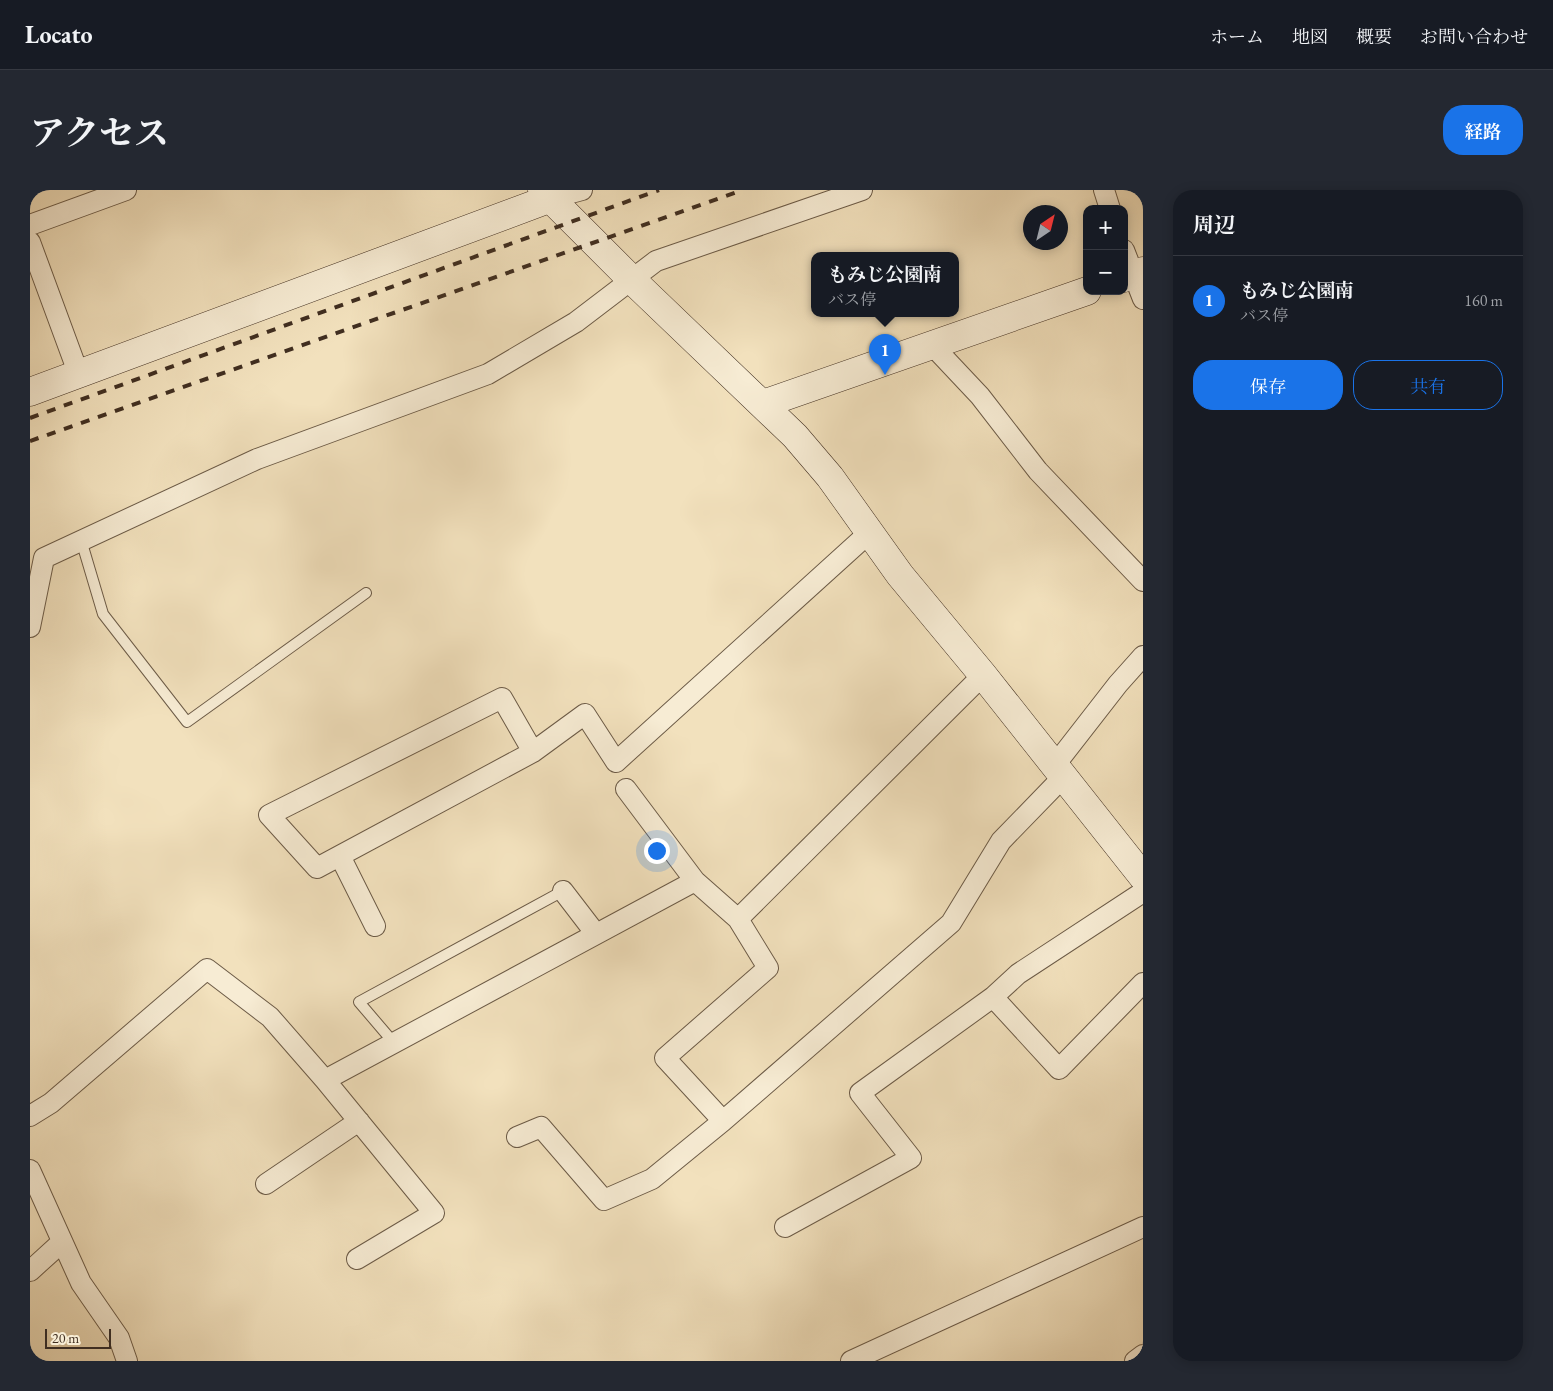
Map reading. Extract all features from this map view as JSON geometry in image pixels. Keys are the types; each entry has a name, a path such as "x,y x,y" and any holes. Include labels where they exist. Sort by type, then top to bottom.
{"street":[{"path":"30,225 126,190"},
{"path":"30,392 79,375 545,194 582,190"},
{"path":"30,626 44,558 257,459 488,374 576,322 656,261 862,190"},
{"path":"1104,190 1109,205"},
{"path":"545,194 795,436 830,477 900,575 983,675 1142,877 1018,974 993,997 860,1093 911,1158 786,1227"},
{"path":"30,242 79,375"},
{"path":"763,404 1083,292"},
{"path":"932,345 980,396 1038,471 1143,581"},
{"path":"533,752 502,698 269,815 317,868 533,752 584,714 616,762 870,532"},
{"path":"517,1137 540,1127 604,1200 652,1179 723,1121 951,923 1001,841 1059,770 1118,684 1143,656"},
{"path":"738,919 983,675"},
{"path":"626,789 695,881 738,919 768,968 665,1058 723,1121"},
{"path":"340,856 375,926"},
{"path":"325,1080 695,881"},
{"path":"563,891 596,934"},
{"path":"30,1116 51,1103 207,968 270,1017 325,1080 434,1213 357,1259"},
{"path":"993,997 1059,1069 1143,984"},
{"path":"266,1184 359,1121"},
{"path":"30,1170 81,1283 119,1338 127,1361"},
{"path":"850,1361 1143,1227"},
{"path":"30,1271 62,1242"},
{"path":"1135,1361 1143,1355"}],"lane":[{"path":"81,540 103,614 187,722 366,593"},
{"path":"394,1043 359,1002 563,891"}],"railway":[{"path":"30,418 659,190"},
{"path":"30,441 743,190"}],"place":[{"name":"もみじ公園南","path":"885,375"}]}
